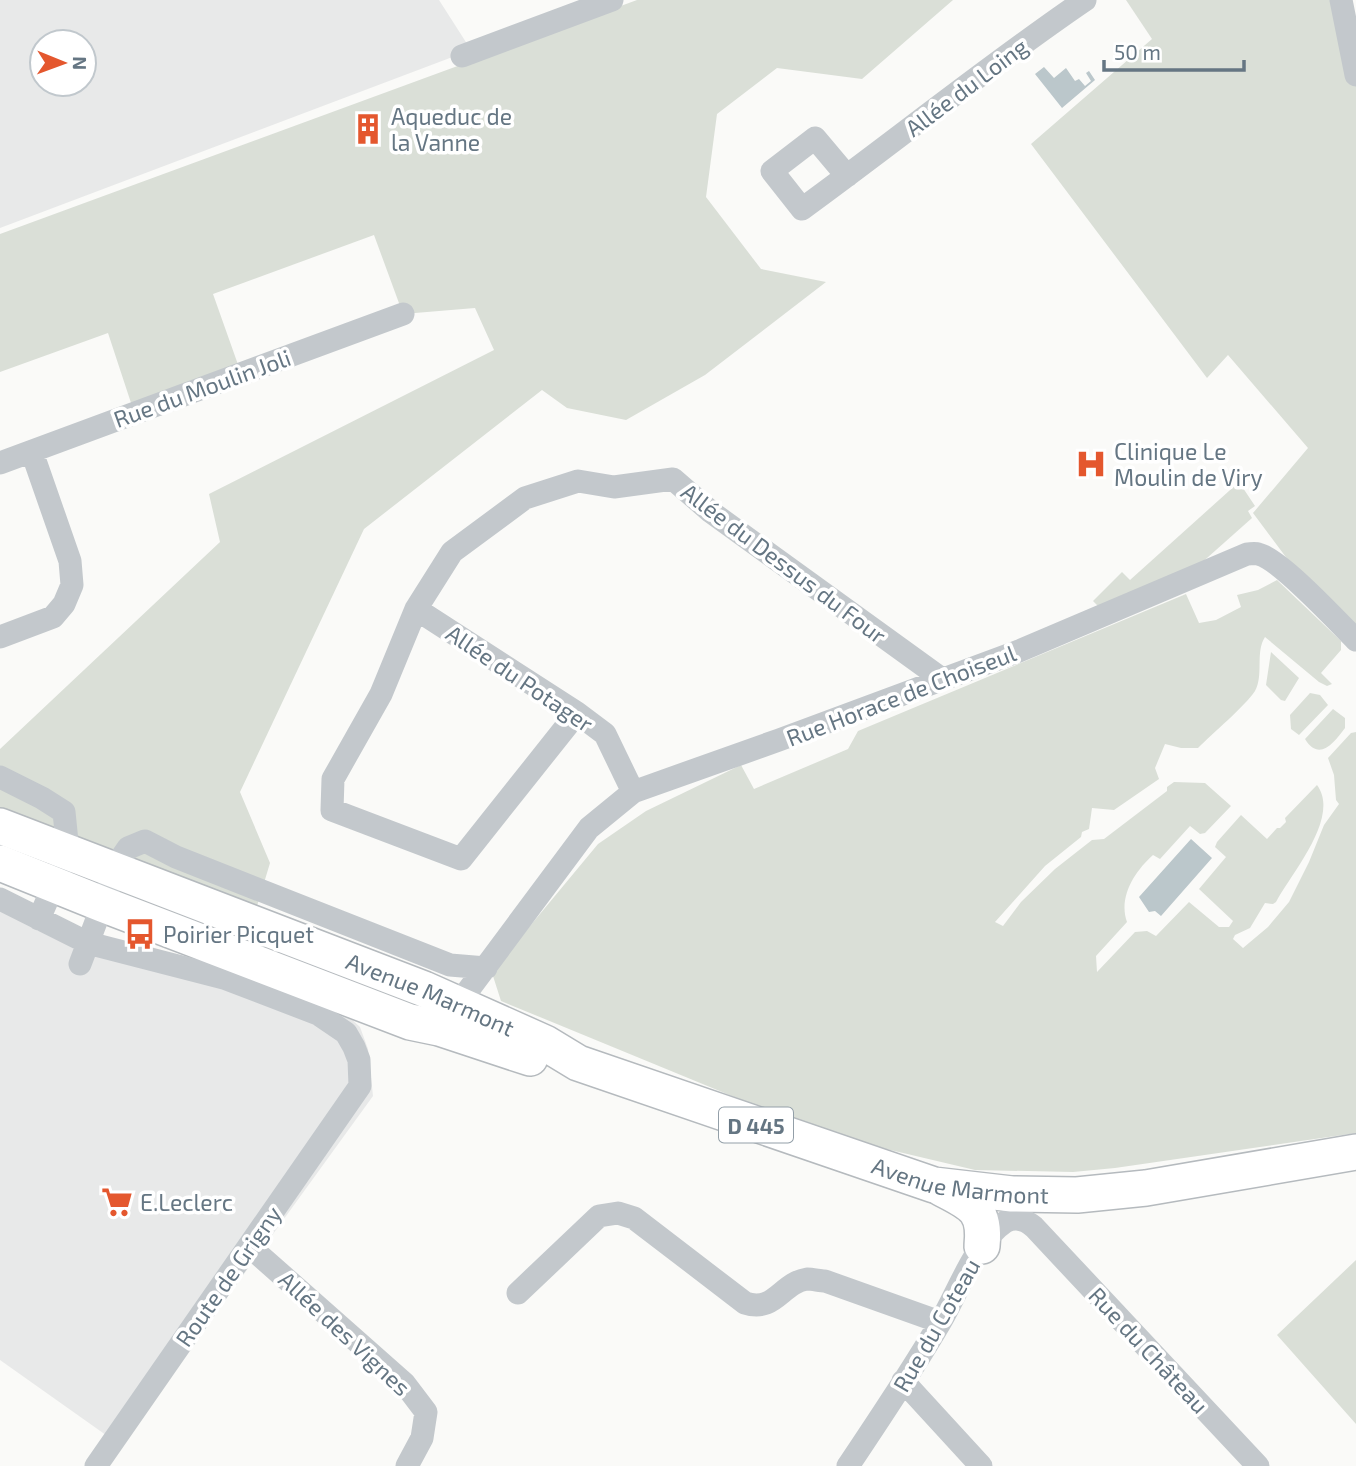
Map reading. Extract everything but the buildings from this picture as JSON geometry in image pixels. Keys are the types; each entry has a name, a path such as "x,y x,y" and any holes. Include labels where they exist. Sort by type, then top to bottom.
{"main road":[{"name":"Avenue Marmont","path":"0,825 52,865"},
{"name":"Avenue Marmont","path":"0,839 52,865 118,891 511,1039 545,1044"},
{"name":"Avenue Marmont","path":"0,850 52,865"},
{"name":"Avenue Marmont","path":"0,863 52,865"},
{"name":"Avenue Marmont","path":"118,891 410,1022 448,1016 545,1044 579,1063 934,1185 1012,1194 1077,1195 1146,1188 1356,1152"},
{"name":"Avenue Marmont","path":"448,1016 538,1060 579,1063"},
{"path":"934,1185 973,1205 980,1214 983,1225 982,1246"},
{"path":"1033,1228 1042,1208 1054,1200 1077,1195"}],"street":[{"path":"462,56 612,0"},
{"name":"Allée du Loing","path":"847,176 1085,0"},
{"path":"1340,0 1356,75"},
{"name":"Rue du Moulin Joli","path":"0,463 404,314"},
{"path":"0,637 53,617 64,604 72,585 70,561 32,452"},
{"name":"Allée du Dessus du Four","path":"577,713 461,859 332,810 333,779 381,694 416,609 452,552 524,498 578,481 614,487 673,479 711,512 942,680"},
{"name":"Rue Horace de Choiseul","path":"448,1016 589,828 633,792 1019,651 1253,553 1269,559 1279,567 1356,640"},
{"name":"Allée du Potager","path":"416,609 605,734 633,792"},
{"path":"0,777 64,812 39,919"},
{"path":"80,964 88,943 118,891 128,848 145,842 176,857 450,965 486,968"},
{"path":"0,900 88,943"},
{"name":"Route de Grigny","path":"88,943 224,978 318,1014 346,1033 359,1060 360,1086 96,1466"},
{"path":"518,1293 599,1216 618,1213 634,1218 745,1303 756,1306 767,1304 807,1279 825,1281 940,1322"},
{"name":"Rue du Coteau","path":"848,1466 940,1322 982,1246 1007,1220 1033,1228"},
{"name":"Rue du Château","path":"1033,1228 1258,1466"},
{"name":"Allée des Vignes","path":"249,1246 404,1383 426,1412 422,1438 407,1466"},
{"path":"903,1381 981,1466"}],"shaded area":[{"path":"0,0 439,0 471,50 0,228"},
{"path":"637,0 953,0 862,79 777,68 717,114 706,197 761,269 826,282 705,375 626,420 567,408 542,390 364,529 240,792 270,863 254,916 0,818 0,749 220,542 209,494 494,350 475,308 403,314 374,235 213,294 241,373 134,412 108,333 0,372 0,234"},
{"path":"1126,0 1341,0 1356,75 1356,631 1294,568 1253,513 1308,448 1228,355 1207,378 1031,144 1152,39"},
{"path":"1044,67 1054,78 1066,68 1075,81 1079,79 1085,86 1091,81 1086,73 1089,71 1095,80 1062,108 1035,74"},
{"path":"1239,482 1255,506 1248,511 1252,518 1198,566 1100,608 1093,601 1122,572 1130,580"},
{"path":"1277,580 1341,641 1341,650 1321,673 1332,684 1327,686 1319,682 1265,637 1260,650 1258,685 1244,704 1198,748 1165,744 1155,768 1159,779 1114,810 1092,808 1089,829 1082,832 1081,837 1045,866 995,922 1003,926 1021,902 1055,869 1092,840 1104,839 1167,791 1167,787 1174,782 1205,783 1231,806 1205,833 1200,834 1190,826 1160,859 1153,855 1140,869 1127,894 1127,922 1096,956 1097,972 1135,932 1147,931 1156,936 1189,902 1219,927 1229,927 1233,921 1199,889 1226,857 1215,847 1217,842 1241,815 1267,839 1286,822 1285,818 1317,785 1323,798 1319,829 1276,902 1265,903 1250,928 1235,935 1233,939 1243,948 1268,927 1289,902 1324,825 1339,804 1328,758 1351,733 1356,732 1356,1133 1115,1168 1073,1172 975,1170 882,1148 768,1111 501,1001 493,976 496,967 598,844 646,811 741,765 754,789 848,749 858,731 1186,594 1199,623 1216,620 1241,607 1237,595 1258,590"},
{"path":"1271,652 1299,678 1285,701 1266,685"},
{"path":"1310,693 1320,695 1328,705 1299,735 1291,729 1290,715"},
{"path":"1333,709 1345,718 1345,728 1326,748 1321,750 1310,746 1305,739"},
{"path":"1191,839 1212,858 1161,916 1155,911 1149,912 1139,897"},
{"path":"0,906 332,1001 360,1027 368,1049 373,1096 120,1445 0,1360"},
{"path":"1356,1260 1356,1424 1277,1335"}],"place":[{"name":"Aqueduc de la Vanne","path":"368,129"},
{"name":"Clinique Le Moulin de Viry","path":"1091,464"},
{"name":"Poirier Picquet","path":"140,934"},
{"name":"E.Leclerc","path":"117,1202"}]}
